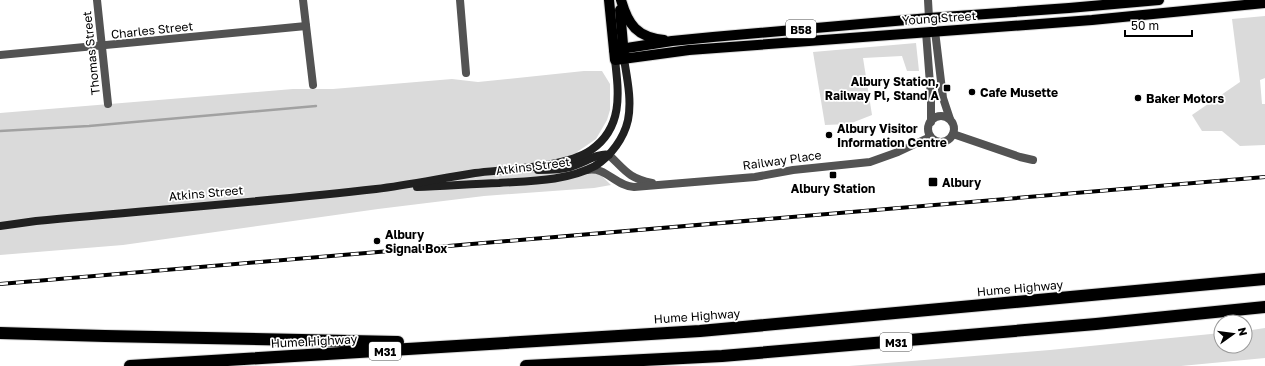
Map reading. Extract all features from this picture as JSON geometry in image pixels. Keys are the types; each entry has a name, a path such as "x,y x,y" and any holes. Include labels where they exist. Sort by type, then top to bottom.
{"highway":[{"name":"Hume Highway","path":"130,366 700,331 1265,279"},
{"name":"M31","path":"526,366 729,356 1096,324 1265,307"},
{"path":"0,333 385,343 641,334"}],"main road":[{"path":"610,0 619,54"},
{"name":"B58","path":"619,54 620,0"},
{"name":"B58","path":"620,0 628,21 638,31 649,38 672,41"},
{"name":"Young Street","path":"619,54 672,41 929,18 1159,0"},
{"name":"Young Street","path":"619,54 1092,20 1241,2 1265,4"},
{"path":"929,18 930,32"},
{"name":"Atkins Street","path":"0,226 36,221 378,189 540,180 574,174 595,166 608,155 621,138 629,116 629,99 619,54"},
{"name":"Atkins Street","path":"378,189 505,169 544,165 583,155 596,146 609,129 617,112 619,54"},
{"path":"505,169 538,170 563,168 586,162 600,154 608,155"},
{"name":"Atkins Street","path":"0,221 36,221"}],"street":[{"name":"Thomas Street","path":"97,0 108,104"},
{"path":"303,0 313,85"},
{"path":"460,0 466,73"},
{"path":"928,0 929,18"},
{"name":"Charles Street","path":"0,55 102,47 306,26"},
{"path":"930,32 943,98 954,127 951,138 944,142 936,142 930,137 928,129 931,122 934,118 942,116 950,119"},
{"path":"930,32 931,122"},
{"path":"953,134 1012,155 1033,160"},
{"name":"Railway Place","path":"574,174 590,169 597,169 626,186 638,187 657,184 755,177 800,169 870,162 898,152 930,137"},
{"name":"Railway Place","path":"608,155 634,178 657,184"}],"shaded area":[{"path":"1265,16 1265,78 1260,80 1262,104 1265,104 1265,145 1240,146 1222,131 1202,131 1192,115 1240,82 1232,19"},
{"path":"916,43 919,71 907,71 902,56 863,58 872,115 849,124 825,125 813,52"},
{"path":"584,71 602,71 610,84 610,110 607,120 596,139 577,152 611,185 594,188 484,196 378,209 123,245 0,255 0,113 293,89 333,89 452,79 478,82"},
{"path":"1265,328 1265,358 1181,366 849,366 1050,350 1213,334 1213,354 1253,354 1253,330"}],"waterway":[{"path":"0,131 89,126 316,106"}],"railway":[{"path":"0,284 1265,177"}],"place":[{"name":"Albury Station, Railway Pl, Stand A","path":"947,88"},
{"name":"Cafe Musette","path":"972,92"},
{"name":"Baker Motors","path":"1138,98"},
{"name":"Albury Visitor Information Centre","path":"829,135"},
{"name":"Albury Station","path":"833,175"},
{"name":"Albury","path":"933,182"},
{"name":"Albury Signal Box","path":"377,241"}]}
